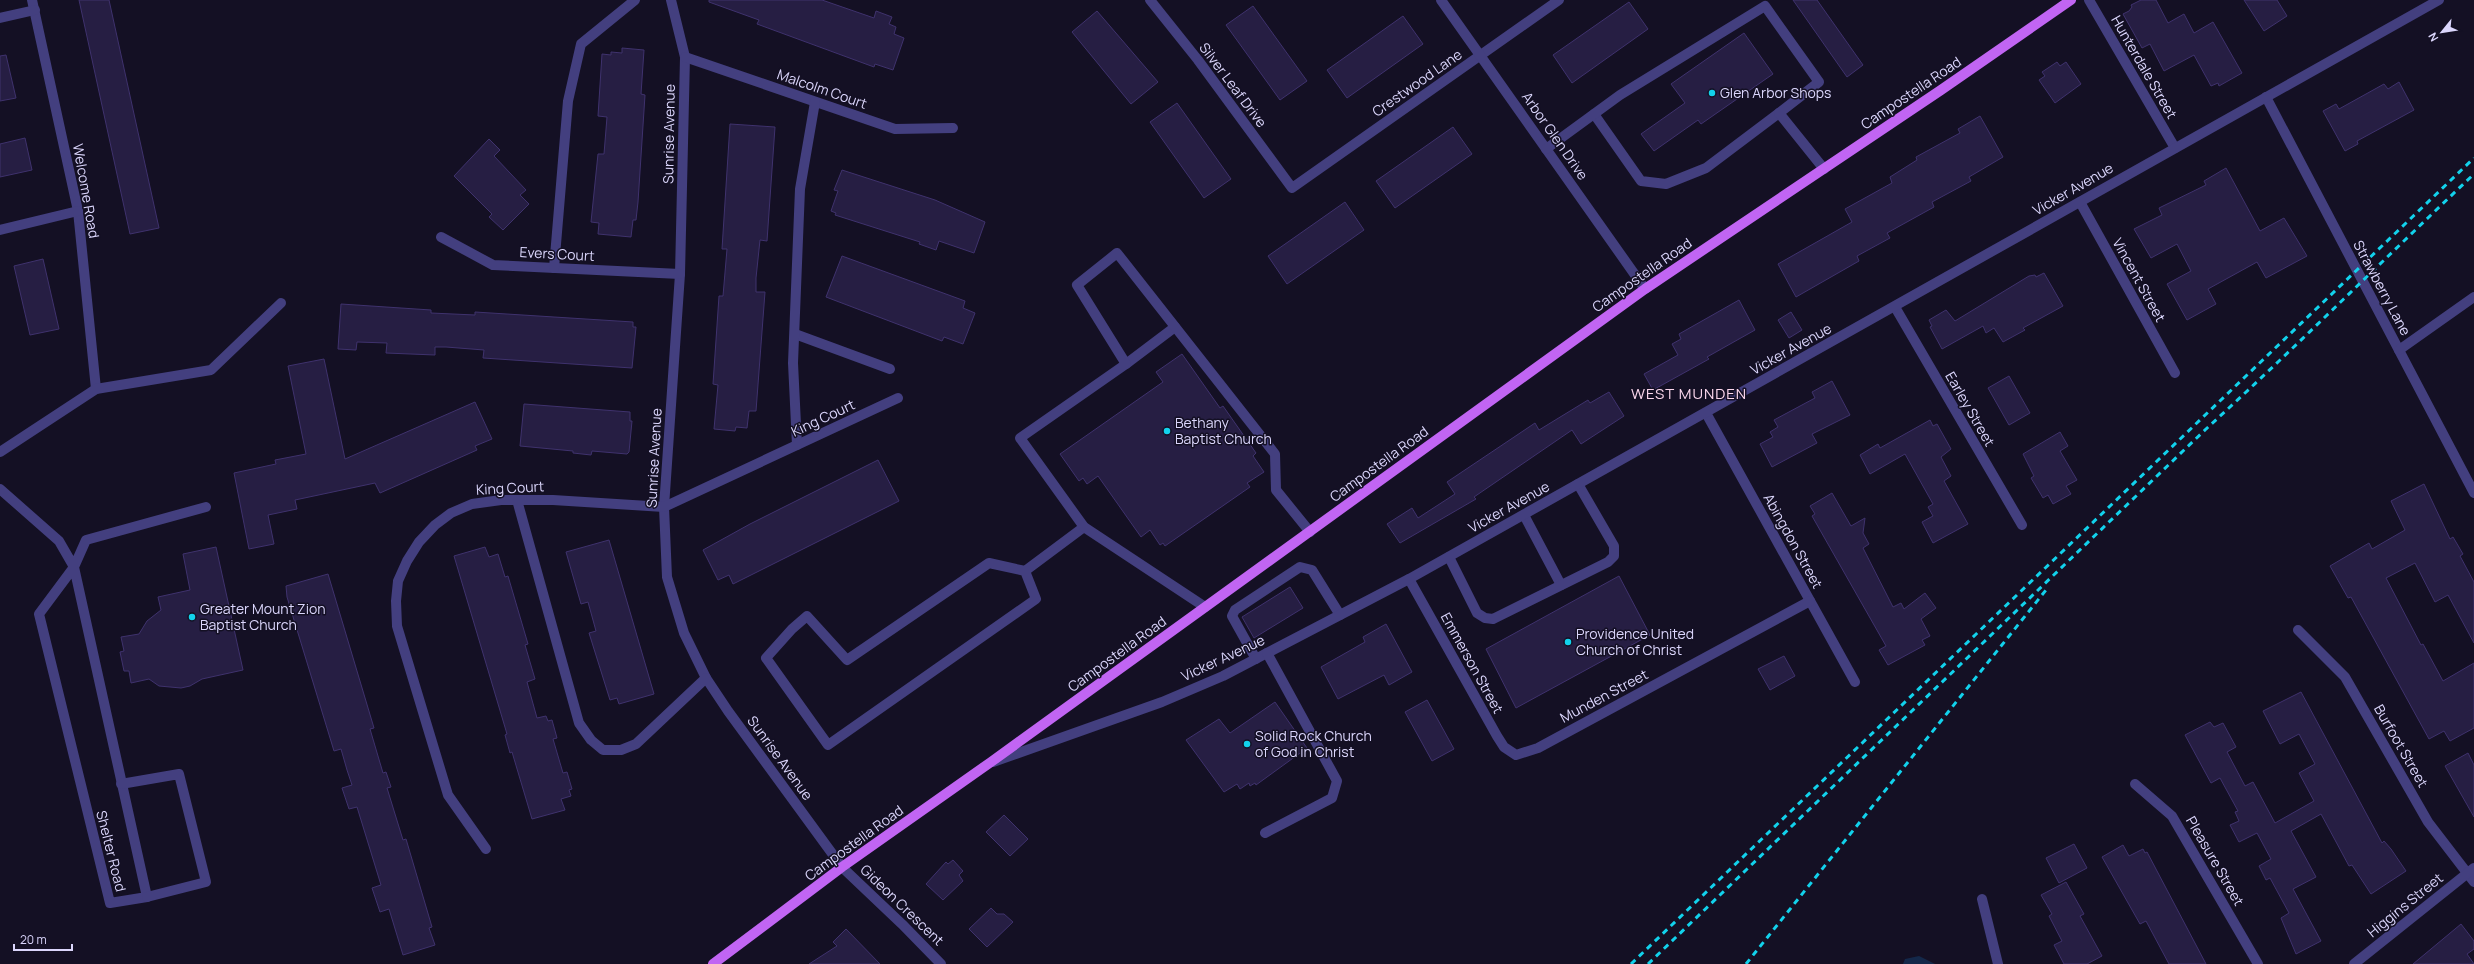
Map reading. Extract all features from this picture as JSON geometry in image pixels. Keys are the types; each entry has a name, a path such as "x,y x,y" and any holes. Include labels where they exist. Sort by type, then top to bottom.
{"main road":[{"name":"Campostella Road","path":"713,964 842,867 992,762 1645,288 1824,169 2071,0"}],"street":[{"name":"Welcome Road","path":"32,0 78,211 96,389"},
{"path":"554,268 568,102 581,44 635,0"},
{"name":"Sunrise Avenue","path":"670,0 685,57 680,274 664,508 667,576 684,634 706,678 842,867"},
{"name":"Silver Leaf Drive","path":"1150,0 1198,60 1292,188"},
{"name":"Arbor Glen Drive","path":"1441,0 1645,288"},
{"name":"Crestwood Lane","path":"1292,188 1559,0"},
{"name":"Hunterdale Street","path":"2089,0 2175,148"},
{"name":"Vicker Avenue","path":"992,762 1162,702 1223,676 1409,579 2439,0"},
{"path":"1546,149 1620,95 1765,6 1819,82 1706,168 1666,184 1641,181 1594,114"},
{"path":"0,18 35,10"},
{"name":"Malcolm Court","path":"685,57 895,129 953,128"},
{"name":"Strawberry Lane","path":"2266,97 2474,493"},
{"path":"797,445 793,363 800,189 815,102"},
{"path":"1779,113 1824,169"},
{"name":"Vincent Street","path":"2080,202 2175,373"},
{"path":"0,230 78,211"},
{"name":"Evers Court","path":"441,237 493,265 680,274"},
{"path":"1126,364 1077,285 1117,253 1275,454 1276,490 1310,532"},
{"path":"2399,350 2474,297"},
{"path":"0,452 96,389 211,370 281,303"},
{"name":"Earley Street","path":"1895,307 2022,525"},
{"path":"1175,327 1126,364 1020,438 1084,527 1205,607"},
{"path":"795,334 890,369"},
{"name":"King Court","path":"486,849 448,796 397,626 396,601 398,581 407,561 419,542 435,524 452,513 472,504 517,500 553,500 664,508 898,398"},
{"name":"Abingdon Street","path":"1706,413 1855,682"},
{"path":"1449,557 1477,613 1485,618 1493,619 1608,562 1614,556 1614,546 1578,484"},
{"name":"Shelter Road","path":"0,489 59,541 74,567 147,897 110,903 39,614 74,567"},
{"path":"517,500 580,723 591,740 603,750 621,750 636,744 706,678"},
{"path":"74,567 86,540 206,508"},
{"path":"1524,515 1561,585"},
{"path":"1025,571 1036,599 828,745 766,658 792,629 807,616 847,660 989,564 1025,571 1084,527"},
{"path":"1256,659 1232,616 1236,610 1300,567 1312,570 1340,615"},
{"name":"Emmerson Street","path":"1409,579 1504,748 1516,755"},
{"name":"Munden Street","path":"1516,755 1538,748 1810,601"},
{"name":"Burfoot Street","path":"2298,630 2345,677 2428,822 2471,871 2474,882"},
{"path":"1265,833 1332,798 1337,781 1267,653"},
{"path":"121,784 179,774 206,882 147,897"},
{"name":"Pleasure Street","path":"2135,784 2172,816 2258,964"},
{"name":"Gideon Crescent","path":"842,867 902,924 941,964"},
{"name":"Higgins Street","path":"2354,964 2471,871"},
{"path":"1982,898 1998,964"}],"water":[{"path":"1919,956 1935,964 1903,964 1905,959"}],"building":[{"path":"79,0 109,0 159,228 130,234"},
{"path":"709,0 822,0 874,18 876,11 892,17 889,24 896,27 894,34 904,38 893,70 875,64 874,67 757,24 759,20 709,2"},
{"path":"1793,0 1817,0 1863,65 1847,77"},
{"path":"2141,0 2156,0 2168,23 2184,14 2194,33 2213,22 2242,73 2219,86 2218,83 2211,86 2194,55 2164,71 2150,44 2142,48 2123,14 2129,11 2132,7 2131,5"},
{"path":"2244,0 2277,0 2287,16 2264,31"},
{"path":"1629,2 1648,29 1572,83 1553,55"},
{"path":"1253,6 1307,81 1280,100 1226,25"},
{"path":"1097,11 1158,82 1131,104 1072,32"},
{"path":"1403,16 1423,44 1347,98 1327,70"},
{"name":"Glen Arbor Shops","path":"1744,33 1773,74 1701,124 1698,120 1654,151 1641,134 1685,103 1671,84"},
{"path":"622,48 644,50 641,94 645,95 638,202 636,220 633,220 631,237 598,234 599,223 591,222 598,154 604,154 607,117 598,116 602,54 611,55 611,52 622,53"},
{"path":"6,55 16,98 0,101 0,56"},
{"path":"2057,62 2060,66 2066,62 2081,84 2055,103 2039,80 2045,76 2042,72"},
{"path":"2399,82 2414,110 2357,141 2358,144 2345,151 2323,111 2336,104 2339,109 2384,84 2388,89"},
{"path":"1177,103 1231,179 1204,198 1150,122"},
{"path":"1980,116 2003,157 1969,177 1971,181 1932,202 1934,207 1887,233 1890,238 1857,256 1859,261 1796,297 1778,264 1852,222 1845,209 1892,183 1890,177 1917,160 1916,157 1960,133 1958,129"},
{"path":"730,124 775,127 767,241 760,240 756,278 756,292 765,292 756,411 749,411 747,428 736,427 735,431 714,429 718,385 713,384 719,296 723,296 727,249 722,249"},
{"path":"1453,127 1472,154 1395,208 1376,181"},
{"path":"25,138 32,170 0,177 0,144"},
{"path":"489,139 500,150 494,156 526,190 520,195 529,204 503,230 489,217 492,214 454,176"},
{"path":"2226,168 2260,231 2284,218 2307,256 2266,278 2257,262 2208,289 2216,304 2187,320 2167,284 2191,271 2177,244 2151,258 2134,229 2162,215 2159,208 2206,185 2204,181"},
{"path":"842,170 935,200 985,222 974,253 939,241 936,250 919,244 920,242 835,215 836,213 831,211 838,191 834,190"},
{"path":"1345,202 1364,230 1287,284 1268,256"},
{"path":"842,256 965,301 963,308 975,313 963,344 944,337 942,341 826,297"},
{"path":"43,259 59,329 30,335 14,266"},
{"path":"2044,273 2063,306 2023,328 2025,330 2003,342 1994,328 1986,333 1983,326 1942,349 1930,327 1932,326 1929,320 1946,310 1955,321 2029,276 2035,275 2036,277"},
{"path":"1739,300 1755,330 1707,357 1709,359 1653,390 1644,374 1678,355 1672,344 1681,339 1679,334"},
{"path":"341,304 431,310 431,313 475,315 475,312 633,322 633,327 636,327 632,368 483,358 484,350 446,347 435,347 435,355 386,353 387,343 357,342 356,350 338,349"},
{"path":"1791,312 1802,330 1789,338 1778,320"},
{"name":"Bethany Baptist Church","path":"1182,354 1220,408 1223,406 1256,453 1253,456 1264,472 1247,483 1250,487 1165,546 1163,543 1160,545 1150,530 1141,537 1098,476 1087,484 1083,478 1079,481 1060,454 1163,382 1156,372"},
{"path":"324,359 345,459 475,402 492,439 475,446 477,450 380,493 375,483 295,500 297,509 268,515 274,544 249,549 234,473 276,464 275,460 306,454 288,366"},
{"path":"2009,376 2030,413 2009,425 1988,388"},
{"path":"1832,381 1850,415 1812,434 1817,443 1772,467 1760,444 1773,437 1770,432 1778,427 1774,420 1815,398 1812,392"},
{"path":"1609,392 1624,416 1581,444 1572,430 1474,497 1476,499 1400,543 1387,524 1412,508 1418,518 1455,494 1447,482 1535,423 1539,430 1588,400 1590,403"},
{"path":"524,404 630,412 630,421 632,421 629,452 627,454 592,451 591,455 573,453 573,451 520,446"},
{"path":"1930,420 1933,426 1937,424 1951,449 1941,457 1951,476 1944,481 1968,524 1933,543 1922,522 1933,516 1928,507 1933,504 1905,454 1870,474 1860,455 1878,444 1880,448"},
{"path":"2060,432 2068,446 2060,451 2077,480 2066,486 2071,494 2053,504 2048,495 2043,498 2031,478 2034,476 2023,454"},
{"path":"878,460 899,501 733,584 729,575 718,580 703,550 750,524"},
{"path":"2424,484 2450,539 2453,537 2463,554 2460,556 2474,582 2474,643 2448,595 2435,602 2415,563 2386,578 2421,645 2423,644 2443,681 2474,663 2474,728 2450,741 2444,731 2429,739 2351,597 2348,598 2330,566 2369,543 2372,549 2405,530 2391,501"},
{"path":"1832,493 1851,526 1865,518 1863,533 1869,544 1863,548 1893,607 1901,603 1904,609 1925,593 1936,608 1921,619 1930,636 1922,640 1925,645 1888,665 1879,650 1886,646 1812,516 1815,514 1810,506"},
{"path":"609,540 654,694 619,704 617,698 610,700 589,633 596,631 588,602 581,604 566,552"},
{"name":"Greater Mount Zion Baptist Church","path":"216,547 243,670 202,679 190,686 181,688 159,686 149,679 131,683 129,671 124,671 120,652 124,651 121,637 139,634 147,621 161,610 158,597 190,590 183,554"},
{"path":"485,547 489,557 498,554 505,577 508,576 528,644 525,645 535,679 527,682 537,718 546,716 548,721 552,720 557,738 553,739 563,773 567,772 572,789 569,790 571,796 561,799 565,810 532,819 512,752 510,753 505,735 507,734 454,556"},
{"path":"328,574 374,728 370,729 383,773 386,772 391,787 387,788 403,840 406,839 432,927 429,928 435,945 403,955 389,909 380,912 372,888 381,885 357,807 349,809 342,788 352,785 341,749 334,751 287,597 286,586"},
{"name":"Providence United Church of Christ","path":"1619,576 1650,635 1516,708 1486,649"},
{"path":"1290,587 1303,608 1254,638 1242,617"},
{"path":"1386,624 1412,672 1389,685 1384,675 1338,699 1321,667 1365,642 1363,637"},
{"path":"1784,656 1795,676 1770,690 1758,669"},
{"path":"2301,692 2382,843 2384,841 2391,849 2406,871 2371,894 2352,865 2349,866 2321,814 2291,831 2316,877 2293,889 2321,941 2296,954 2281,918 2289,913 2270,878 2266,880 2259,866 2271,859 2257,833 2239,842 2230,825 2239,821 2235,812 2238,811 2220,778 2211,783 2185,735 2210,722 2214,727 2223,723 2236,747 2227,752 2245,786 2253,782 2275,823 2314,801 2299,773 2315,764 2299,734 2280,744 2263,711"},
{"path":"1427,700 1454,749 1432,761 1405,712"},
{"name":"Solid Rock Church of God in Christ","path":"1275,702 1307,748 1256,785 1255,783 1250,786 1249,783 1240,789 1237,784 1224,792 1186,740 1219,719 1230,733"},
{"path":"2468,753 2474,765 2474,817 2445,766"},
{"path":"1004,815 1028,839 1010,856 986,832"},
{"path":"2074,844 2087,868 2059,883 2046,858"},
{"path":"2123,845 2129,856 2143,849 2145,853 2147,852 2206,964 2169,964 2146,921 2140,924 2102,857"},
{"path":"953,860 963,871 959,875 963,881 943,900 926,884 946,862 948,864"},
{"path":"2066,882 2084,914 2080,916 2102,956 2087,964 2064,964 2054,945 2062,941 2049,916 2052,914 2041,895"},
{"path":"991,908 997,914 1004,914 1013,922 987,947 969,929"},
{"path":"2461,924 2474,941 2474,949 2467,954 2474,964 2413,964"},
{"path":"846,929 880,964 809,964 837,946 833,942"}],"railway":[{"path":"1631,964 2474,158"},
{"path":"1648,964 2474,174"},
{"path":"1746,964 2046,590"}],"place":[{"name":"Glen Arbor Shops","path":"1712,93"},
{"name":"Bethany Baptist Church","path":"1167,431"},
{"name":"Greater Mount Zion Baptist Church","path":"192,617"},
{"name":"Providence United Church of Christ","path":"1568,642"},
{"name":"Solid Rock Church of God in Christ","path":"1247,744"}],"district":[{"name":"WEST MUNDEN","path":"1689,394"}]}
